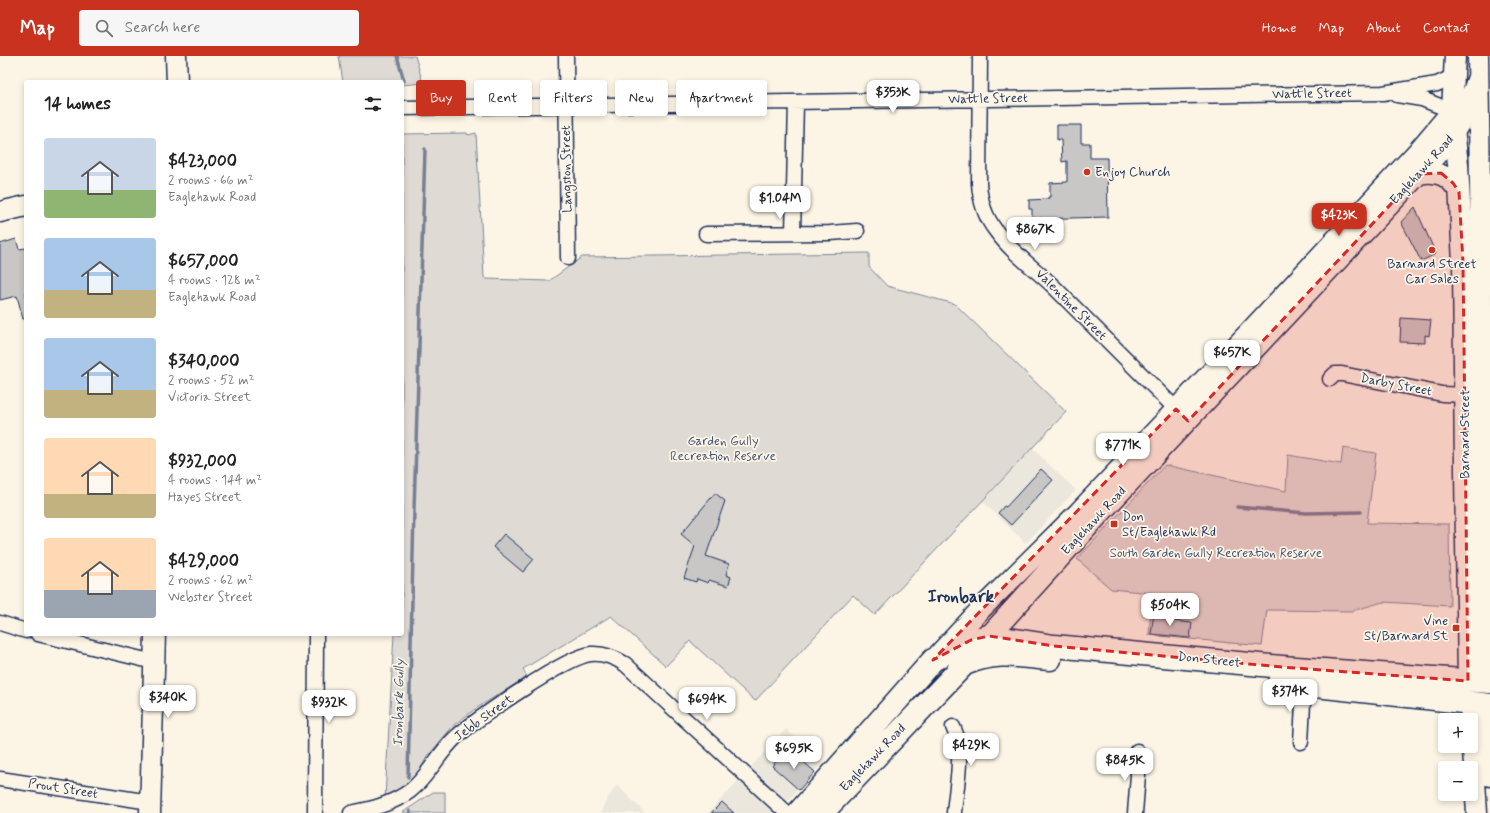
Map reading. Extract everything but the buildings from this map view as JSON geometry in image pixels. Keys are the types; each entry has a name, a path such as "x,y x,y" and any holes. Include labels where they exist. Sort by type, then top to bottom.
{"highway":[{"name":"Don Street","path":"933,660 971,640 989,636 1054,646 1282,668 1482,682"},
{"name":"Eaglehawk Road","path":"822,813 965,664 989,636"},
{"name":"Don Street","path":"965,664 987,656 1004,655 1304,684 1483,704"},
{"name":"Eaglehawk Road","path":"798,813 933,660"},
{"path":"1431,699 1433,678"},
{"name":"Barnard Street","path":"1482,682 1483,704"}],"main road":[{"path":"176,56 177,80"},
{"name":"Barnard Street","path":"1455,56 1452,111 1455,133 1464,263 1465,395 1479,472 1486,583 1482,682"},
{"name":"Barnard Street","path":"1478,56 1485,216 1486,308 1479,472 1482,682"},
{"name":"Eaglehawk Road","path":"933,660 1001,589 1079,512 1182,415 1419,174 1455,133 1468,110 1478,78"},
{"name":"Eaglehawk Road","path":"989,636 1026,596 1182,415 1419,150 1452,111"},
{"path":"1419,174 1433,172 1443,174 1453,183 1459,192"},
{"path":"0,212 24,206"},
{"path":"1001,589 1009,595 1026,596"},
{"path":"153,810 154,662 156,636"},
{"name":"Barnard Street","path":"1483,704 1490,776"},
{"name":"Barnard Street","path":"1477,813 1483,704"}],"street":[{"name":"Langston Street","path":"566,56 566,80"},
{"name":"Valentine Street","path":"980,56 981,99 979,190 984,211 995,230 1182,415"},
{"name":"Wattle Street","path":"607,105 1383,93 1437,84 1454,76"},
{"name":"Wattle Street","path":"1383,93 1422,99 1452,111"},
{"path":"793,233 796,102"},
{"name":"Wattle Street","path":"404,108 540,106"},
{"name":"Langston Street","path":"566,116 568,258"},
{"path":"1461,217 1485,216"},
{"path":"706,234 857,231"},
{"name":"Darby Street","path":"1330,379 1335,374 1342,374 1442,394 1465,395"},
{"path":"0,624 24,630"},
{"path":"46,636 154,662"},
{"path":"315,813 316,636"},
{"name":"Jebb Street","path":"351,813 392,802 411,790 455,738 488,713 581,656 600,654 618,659 634,672 787,813"},
{"path":"1301,742 1304,684"},
{"path":"953,727 959,742 954,813"},
{"path":"1135,813 1138,775 1137,751"},
{"name":"Prout Street","path":"0,779 153,810"}],"highlighted area":[{"path":"1441,173 1453,183 1459,192 1463,263 1468,681 1282,667 1054,646 989,636 971,640 933,660 1176,409 1188,421 1419,174"}],"shaded area":[{"path":"1032,448 1076,490 1026,543 982,501"},
{"path":"786,729 822,763 777,813 708,813"},
{"path":"617,785 645,813 600,813 607,799"}],"green space":[{"path":"339,56 415,56 422,80 416,80 416,84 404,85 404,80 343,80"},
{"name":"Garden Gully Recreation Reserve","path":"467,133 468,135 476,133 484,277 486,279 549,281 582,257 869,253 869,267 887,286 955,304 1066,412 875,615 853,595 755,701 690,641 666,666 611,616 523,669 527,677 475,709 454,725 427,757 417,775 406,786 385,798 394,636 404,636 404,134"},
{"name":"South Garden Gully Recreation Reserve","path":"1343,448 1376,453 1367,523 1449,524 1450,606 1383,602 1352,611 1267,610 1262,646 1149,635 1152,593 1111,589 1077,559 1165,465 1286,491 1288,455 1341,464"},
{"path":"433,792 445,792 445,813 402,813"}],"waterway":[{"name":"Ironbark Gully","path":"397,56 404,80"},
{"name":"Ironbark Gully","path":"408,777 414,510 425,149"},
{"path":"1237,507 1306,513 1361,512"}],"place":[{"name":"Enjoy Church","path":"1087,172"},
{"name":"Barnard Street Car Sales","path":"1432,250"},
{"name":"Don St/Eaglehawk Rd","path":"1114,524"},
{"name":"Vine St/Barnard St","path":"1456,628"}],"district":[{"name":"Ironbark","path":"961,597"}]}
